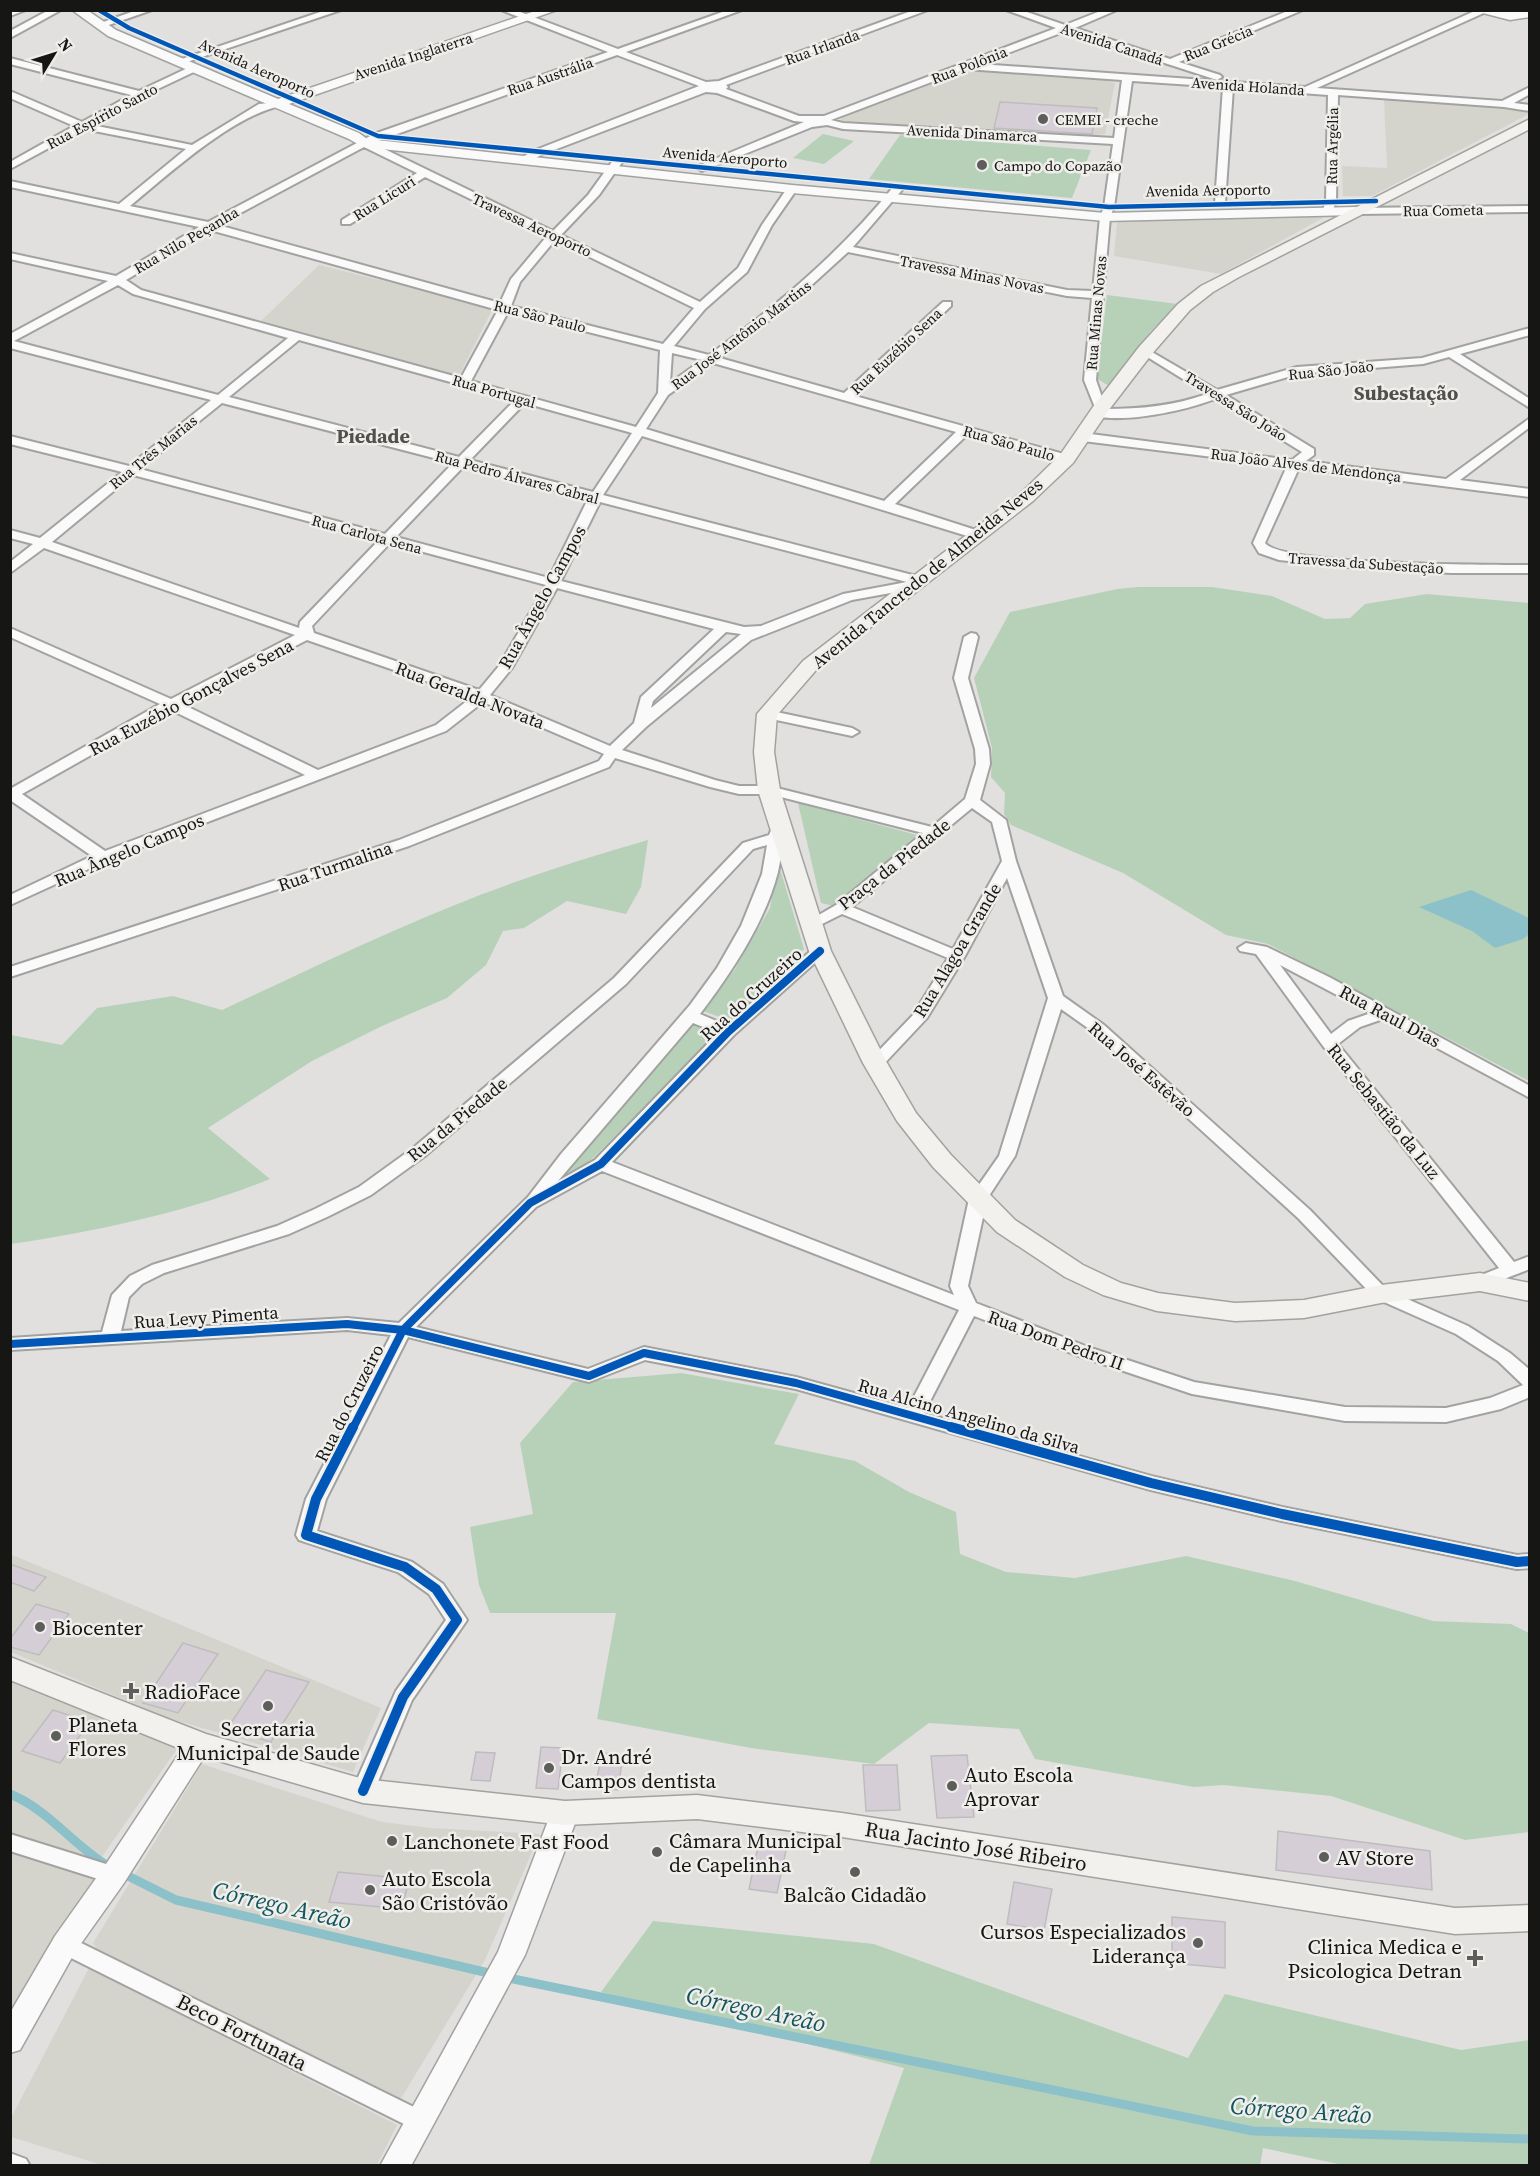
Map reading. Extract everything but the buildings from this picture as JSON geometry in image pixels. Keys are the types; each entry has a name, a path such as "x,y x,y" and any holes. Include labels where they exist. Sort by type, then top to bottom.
{"main road":[{"name":"Avenida Tancredo de Almeida Neves","path":"767,714 810,665 1027,497 1067,459 1099,411 1145,351 1185,307 1207,289 1530,123"},
{"path":"767,714 764,752 777,831 813,923 820,951 875,1063 906,1116 942,1161 1006,1226 1074,1271 1112,1289 1157,1302 1234,1312 1304,1309 1381,1294 1480,1282 1530,1292"},
{"name":"Rua Jacinto José Ribeiro","path":"10,1668 199,1743 363,1791 565,1813 697,1807 842,1825 1455,1921 1530,1918"}],"street":[{"path":"10,13 22,10"},
{"path":"10,35 57,10"},
{"name":"Avenida Aeroporto","path":"78,10 112,33 181,61 195,62"},
{"name":"Avenida Aeroporto","path":"99,10 270,100 354,136 363,143 523,161 702,168 895,192 1107,212 1329,206 1376,201"},
{"path":"100,25 148,10"},
{"name":"Rua Espírito Santo","path":"10,166 195,62 337,10"},
{"name":"Avenida Inglaterra","path":"270,100 516,13 551,10"},
{"name":"Rua Austrália","path":"363,143 738,10"},
{"name":"Rua Irlanda","path":"719,87 924,10"},
{"name":"Avenida Canadá","path":"1010,10 1249,87"},
{"name":"Rua Polônia","path":"826,121 1113,10"},
{"name":"Rua Grécia","path":"1170,62 1299,10"},
{"path":"1306,90 1479,11 1510,16 1528,14"},
{"path":"516,13 705,87"},
{"name":"Avenida Inglaterra","path":"270,100 289,97 516,13"},
{"path":"10,61 140,94"},
{"name":"Avenida Holanda","path":"966,66 1504,104 1530,108"},
{"path":"1174,81 1188,77 1189,68"},
{"name":"Rua Minas Novas","path":"1099,411 1090,380 1096,295 1127,78"},
{"path":"1220,203 1228,85"},
{"path":"523,161 537,153 705,87 719,87 798,119 811,122 826,121"},
{"path":"1504,104 1530,90"},
{"name":"Rua Argélia","path":"1329,206 1333,92"},
{"path":"10,94 82,126 194,148"},
{"name":"Avenida Aeroporto","path":"289,97 378,136 537,153 792,189 895,192"},
{"path":"121,208 194,148 270,100"},
{"name":"Avenida Dinamarca","path":"826,121 843,126 1117,141"},
{"path":"702,168 811,122"},
{"name":"Travessa Aeroporto","path":"363,143 700,307"},
{"name":"Rua Nilo Peçanha","path":"10,339 118,280 209,226 363,143"},
{"path":"10,154 26,157"},
{"path":"464,383 505,308 505,299 526,266 553,235 587,202 615,165"},
{"name":"Rua Licuri","path":"346,222 423,174"},
{"name":"Rua São Paulo","path":"10,184 209,226 505,308 711,359 1067,459"},
{"path":"664,393 666,348 700,307 743,270 767,225 792,189"},
{"name":"Rua José Antônio Martins","path":"664,393 791,300 847,249 895,192"},
{"name":"Avenida Aeroporto","path":"1107,212 1220,203 1329,206 1356,211"},
{"name":"Rua Cometa","path":"1356,211 1530,209"},
{"name":"Travessa Minas Novas","path":"847,249 1066,292 1096,295"},
{"name":"Rua Portugal","path":"10,256 118,280 137,292 640,430 977,534"},
{"name":"Rua Euzébio Sena","path":"845,398 947,304"},
{"name":"Rua São João","path":"1099,411 1148,412 1188,405 1217,394 1297,371 1423,361 1530,331"},
{"name":"Rua Três Marias","path":"10,569 296,337"},
{"name":"Rua Pedro Álvares Cabral","path":"10,344 916,583"},
{"name":"Travessa São João","path":"1145,351 1310,452 1294,464"},
{"path":"1450,353 1530,405"},
{"name":"Rua Ângelo Campos","path":"10,901 103,857 441,728 482,696 505,668 553,584 595,498 664,393"},
{"name":"Rua Euzébio Gonçalves Sena","path":"11,794 171,704 308,634 305,625 522,399"},
{"path":"1451,482 1530,421"},
{"path":"887,505 965,430"},
{"path":"1513,432 1530,432"},
{"name":"Rua João Alves de Mendonça","path":"1083,437 1530,493"},
{"name":"Rua Carlota Sena","path":"10,440 723,627"},
{"name":"Travessa da Subestação","path":"1294,464 1259,543 1271,554 1347,563 1451,569 1530,569"},
{"name":"Rua Geralda Novata","path":"10,534 43,543 482,696 612,752 710,783 739,789 769,790 935,832"},
{"name":"Rua Turmalina","path":"10,972 404,843 604,764 612,752 640,724 746,637 848,597 916,583"},
{"path":"723,627 746,637"},
{"name":"Rua Turmalina","path":"640,724 646,699 723,627 744,631 760,630"},
{"path":"10,632 171,704 317,775"},
{"path":"913,1416 969,1308 959,1286 978,1199 1007,1156 1056,998 1009,861 999,820 972,801 983,764 982,749 961,678 961,669 971,637"},
{"path":"767,714 852,732"},
{"path":"11,794 103,857"},
{"name":"Praça da Piedade","path":"813,923 842,908 972,801"},
{"name":"Rua do Cruzeiro","path":"363,1791 403,1697 457,1620 435,1589 405,1567 306,1535 316,1499 403,1330 530,1203 559,1166 690,1016 720,976 739,946 769,879 777,831"},
{"name":"Rua da Piedade","path":"110,1338 121,1294 136,1280 158,1269 283,1230 321,1214 365,1191 419,1152 620,981 748,846 777,831"},
{"name":"Rua Alagoa Grande","path":"875,1063 919,1018 957,956 1009,861"},
{"path":"842,908 957,956"},
{"name":"Rua Raul Dias","path":"1254,949 1323,980 1530,1093"},
{"name":"Rua Sebastião da Luz","path":"1254,949 1290,991 1511,1270"},
{"name":"Rua do Cruzeiro","path":"530,1203 600,1164 728,1032 820,951"},
{"path":"1290,991 1304,981 1323,980"},
{"name":"Rua José Estêvão","path":"1056,998 1098,1028 1287,1198 1381,1294 1462,1330 1504,1357 1530,1381"},
{"path":"1329,1043 1354,1024 1385,1013"},
{"path":"690,1016 728,1032"},
{"name":"Rua Dom Pedro II","path":"600,1164 1082,1351 1192,1388 1345,1414 1446,1415 1494,1404 1530,1390"},
{"path":"1480,1282 1530,1262"},
{"name":"Rua Levy Pimenta","path":"10,1344 347,1324 403,1330"},
{"name":"Rua Alcino Angelino da Silva","path":"403,1330 589,1376 644,1353 796,1383 1151,1483 1271,1511 1517,1562 1530,1561"},
{"path":"10,2041 65,1944 118,1868 199,1743"},
{"path":"395,2166 418,2120 496,1986 511,1955 565,1813"},
{"path":"10,1842 118,1868"},
{"name":"Beco Fortunata","path":"65,1944 418,2120"},
{"path":"10,2163 18,2166"}],"shaded area":[{"path":"976,71 1105,80 1115,83 1105,134 1087,136 851,122 842,121 840,118 959,72"},
{"path":"1384,99 1497,107 1529,111 1529,114 1372,196 1343,196 1342,166 1387,168"},
{"path":"1315,214 1323,218 1221,274 1114,256 1117,221"},
{"path":"319,265 493,308 459,376 261,321"},
{"path":"10,1554 381,1708 353,1772 168,1718 11,1652"},
{"path":"10,1682 177,1749 99,1861 11,1834"},
{"path":"202,1764 382,1822 431,1828 540,1834 485,1960 400,2100 96,1948 93,1943"},
{"path":"11,1852 96,1881 11,2015"},
{"path":"89,1968 397,2125 377,2165 102,2165 11,2137 11,2118"}],"green space":[{"path":"823,134 854,141 824,164 793,158"},
{"name":"Campo do Copazão","path":"900,135 1091,150 1072,198 869,179"},
{"path":"1107,295 1178,304 1150,332 1111,387 1097,379"},
{"path":"1212,587 1272,596 1325,619 1350,618 1365,604 1427,594 1529,603 1529,1081 1268,944 1226,935 1123,873 1011,825 1004,814 1005,793 991,777 992,748 974,678 1010,612 1117,589"},
{"path":"798,803 917,835 834,906 821,903"},
{"path":"648,840 641,887 626,914 567,901 524,928 503,931 486,965 447,998 382,1026 312,1061 208,1128 270,1179 175,1211 77,1233 11,1244 11,1035 62,1045 97,1008 173,996 222,1010 447,908 501,887"},
{"path":"778,862 804,949 731,1021 703,1011 735,969 770,908"},
{"path":"693,1024 718,1034 590,1161 553,1184"},
{"path":"681,1373 799,1394 774,1444 855,1461 909,1492 956,1512 960,1554 1006,1572 1075,1578 1186,1556 1295,1581 1433,1621 1511,1624 1529,1633 1529,1832 1465,1840 1331,1796 1223,1785 1194,1787 1035,1759 1019,1729 929,1723 874,1764 751,1748 597,1719 616,1613 490,1613 479,1585 470,1527 533,1514 520,1443 573,1382"},
{"path":"653,1921 874,1944 1188,2058 1225,1994 1461,2050 1529,2040 1529,2165 1343,2165 1263,2148 1260,2166 869,2165 904,2068 601,1992"}],"water":[{"path":"1471,890 1529,918 1529,934 1523,939 1495,948 1472,931 1419,907"}],"waterway":[{"name":"Córrego Areão","path":"10,1794 37,1809 95,1858 108,1866"},
{"name":"Córrego Areão","path":"120,1872 176,1900 493,1974"},
{"name":"Córrego Areão","path":"504,1977 1253,2131 1530,2139"}],"cycle path":[{"path":"99,10 129,28 378,136 1109,207 1376,201"},
{"path":"363,1791 403,1697 457,1620 436,1589 405,1567 306,1535 316,1499 403,1330 530,1203 601,1164 728,1032 820,951"},
{"path":"10,1344 347,1324 403,1330 589,1376 644,1353 796,1383 1151,1483 1282,1514 1517,1562 1530,1561"}],"place":[{"name":"CEMEI - creche","path":"1043,119"},
{"name":"Campo do Copazão","path":"982,165"},
{"name":"Biocenter","path":"40,1627"},
{"name":"RadioFace","path":"131,1691"},
{"name":"Secretaria Municipal de Saude","path":"268,1706"},
{"name":"Planeta Flores","path":"56,1736"},
{"name":"Dr. André Campos dentista","path":"549,1768"},
{"name":"Auto Escola Aprovar","path":"952,1786"},
{"name":"Lanchonete Fast Food","path":"392,1841"},
{"name":"Câmara Municipal de Capelinha","path":"657,1852"},
{"name":"AV Store","path":"1324,1857"},
{"name":"Balcão Cidadão","path":"855,1872"},
{"name":"Auto Escola São Cristóvão","path":"370,1890"},
{"name":"Cursos Especializados Liderança","path":"1198,1943"},
{"name":"Clinica Medica e Psicologica Detran","path":"1475,1958"}],"district":[{"name":"Subestação","path":"1406,393"},
{"name":"Piedade","path":"373,436"}]}
